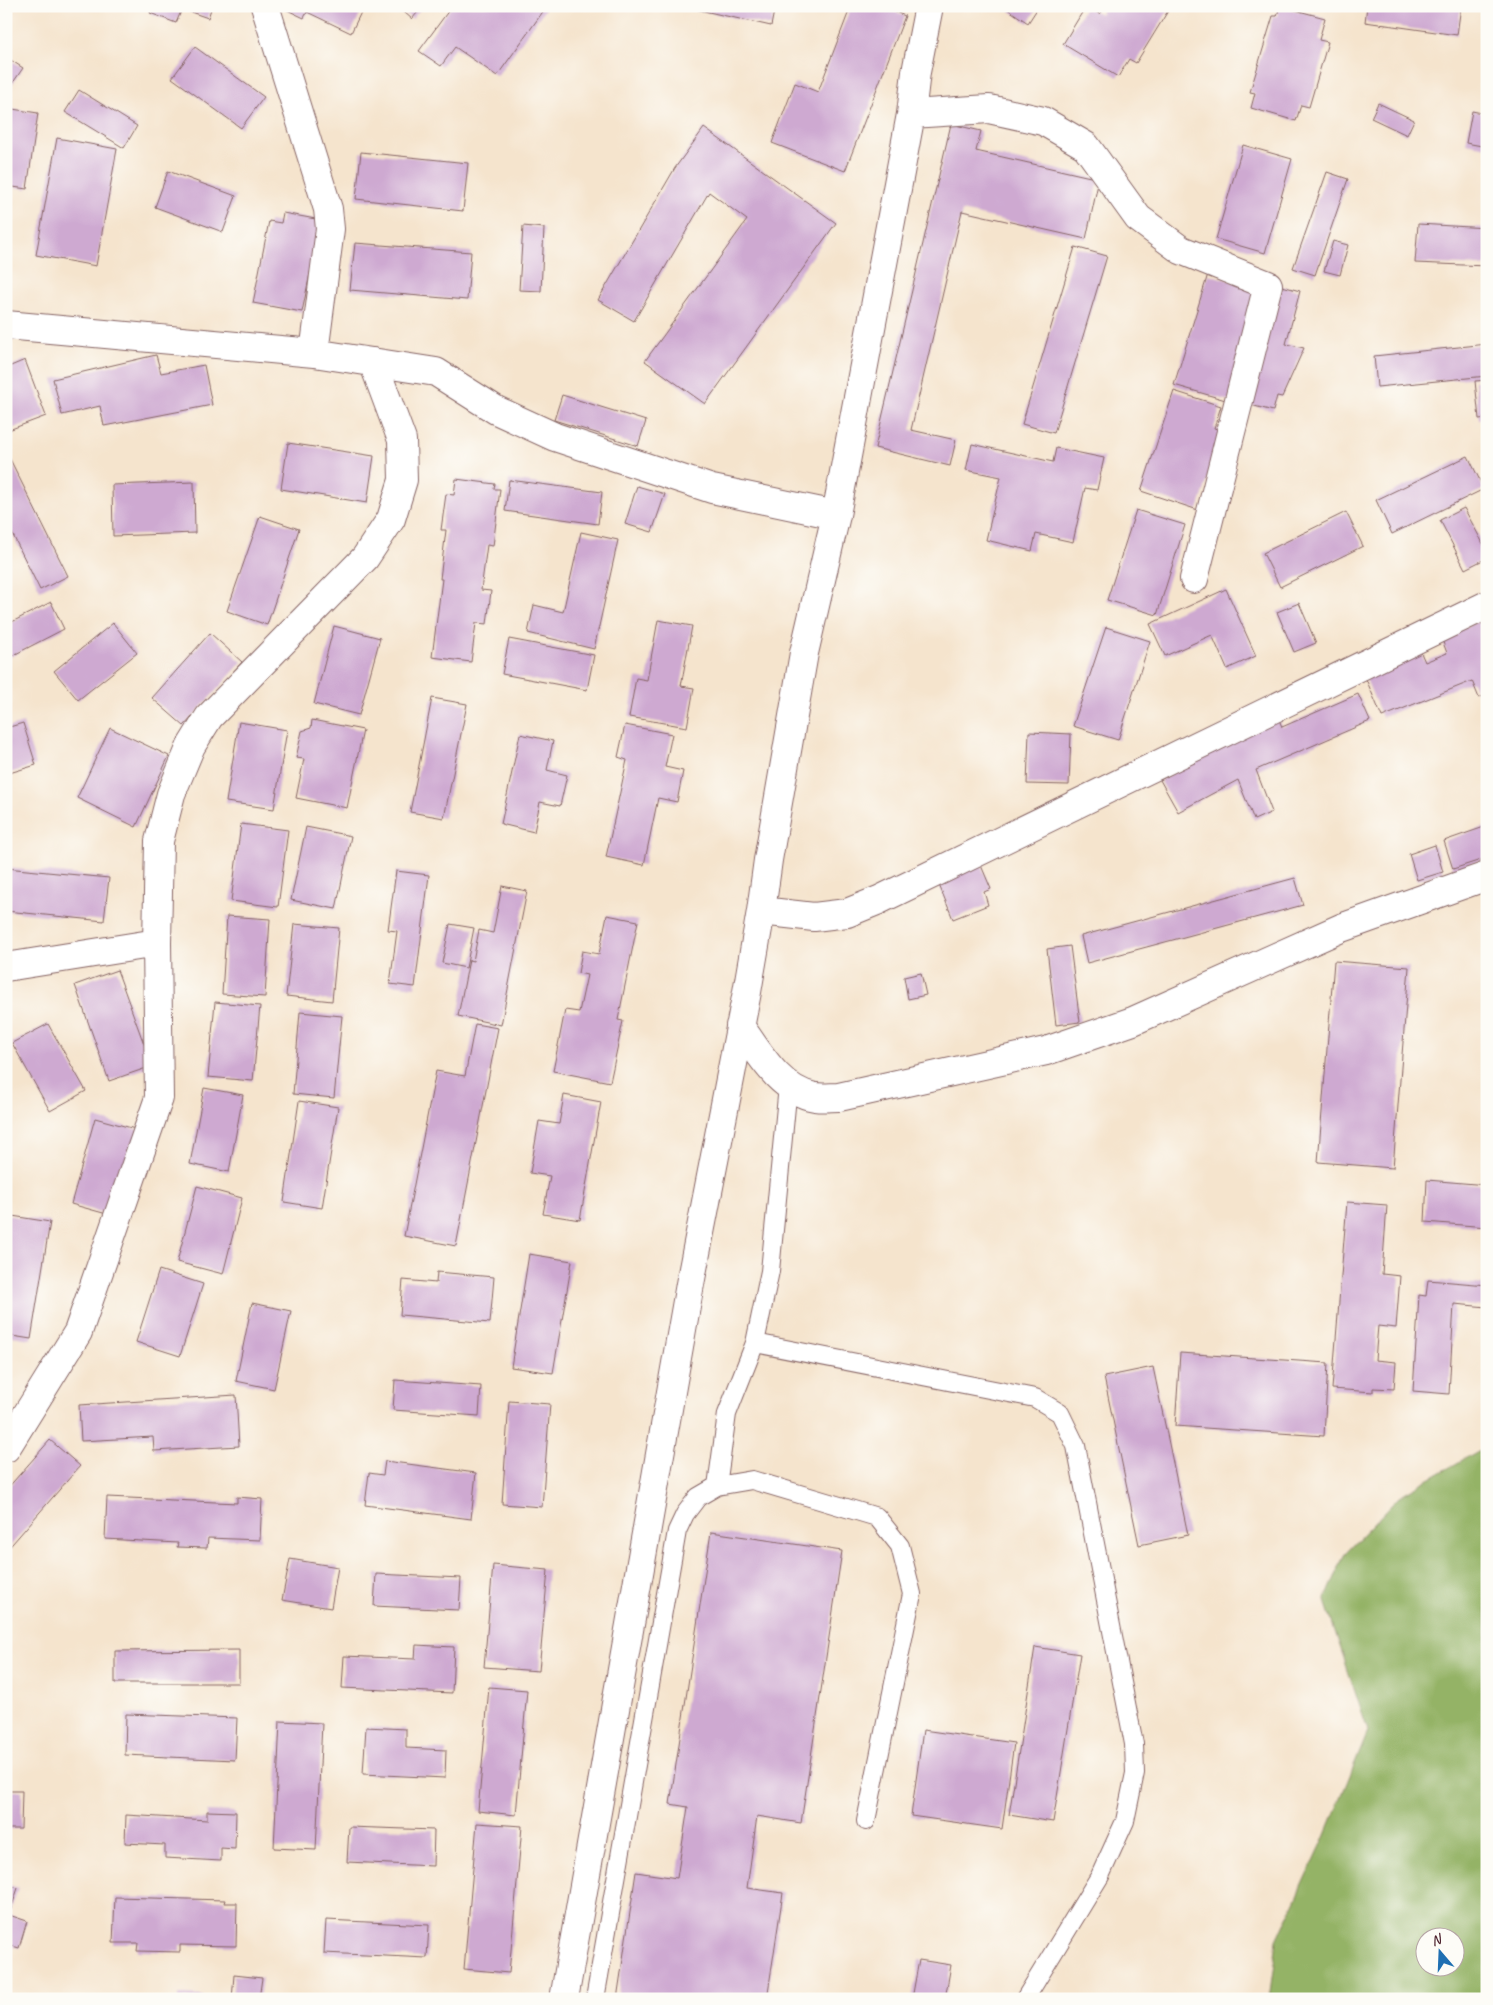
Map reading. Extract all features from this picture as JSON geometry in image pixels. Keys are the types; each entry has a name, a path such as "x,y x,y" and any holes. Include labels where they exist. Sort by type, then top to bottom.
{"street":[{"path":"265,6 328,209 330,229 314,353"},
{"path":"564,1999 690,1284 762,911 768,860 804,653 836,516 911,114 916,72 929,6"},
{"path":"911,114 989,109 1043,121 1086,146 1113,186 1138,218 1182,250 1268,285 1194,579"},
{"path":"6,325 314,353 436,372 496,410 564,440 712,489 836,516"},
{"path":"6,1448 78,1332 159,1098 157,943 159,841 171,794 191,746 209,717 365,558 391,519 403,480 402,440 374,362"},
{"path":"762,911 814,917 847,913 879,900 1487,605"},
{"path":"740,1026 760,1054 788,1086 815,1096 839,1096 1046,1051 1133,1021 1341,928 1487,876"},
{"path":"6,967 157,943"}],"lane":[{"path":"717,1486 727,1414 755,1343 770,1271 788,1086"},
{"path":"755,1343 1035,1398 1060,1413 1076,1446 1134,1744 1135,1773 1125,1821 1100,1876 1025,1999"},
{"path":"596,1999 678,1531 685,1514 698,1497 717,1486 752,1480 877,1517 900,1546 912,1594 866,1821"}],"green space":[{"path":"1487,1446 1487,1999 1269,1999 1277,1941 1324,1839 1368,1731 1325,1601 1345,1553 1401,1495"}],"building":[{"path":"153,6 212,6 208,18 182,9 176,23 150,13"},
{"path":"279,6 364,6 351,33 307,12 304,18"},
{"path":"397,6 423,6 412,19"},
{"path":"452,6 547,6 497,76 455,47 441,66 419,51"},
{"path":"696,6 775,6 771,26 695,9"},
{"path":"851,6 881,6 905,16 845,171 772,143 795,83 818,92"},
{"path":"1003,6 1039,6 1028,23"},
{"path":"1086,6 1100,14 1105,6 1171,6 1136,63 1129,59 1118,77 1063,44"},
{"path":"1280,6 1325,18 1319,40 1328,42 1309,107 1301,105 1296,121 1251,108 1255,93 1250,92 1273,16 1277,16"},
{"path":"1367,6 1461,6 1457,35 1365,22"},
{"path":"195,47 264,97 241,128 172,78"},
{"path":"6,57 23,68 6,93"},
{"path":"79,90 137,126 124,148 65,112"},
{"path":"1378,103 1414,120 1407,135 1371,118"},
{"path":"6,108 38,113 27,189 6,186"},
{"path":"1472,111 1487,114 1487,147 1466,143"},
{"path":"951,124 981,131 976,151 1099,179 1086,239 962,211 911,430 956,440 950,466 875,448"},
{"path":"704,128 836,223 705,404 645,361 747,220 709,192 634,321 598,300 675,168"},
{"path":"57,138 117,149 96,266 36,255"},
{"path":"1243,145 1292,159 1265,253 1216,239"},
{"path":"361,152 468,163 463,211 356,199"},
{"path":"168,171 236,196 223,232 155,207"},
{"path":"1327,172 1348,179 1315,275 1293,268"},
{"path":"283,213 321,220 302,312 253,303 269,221 281,223"},
{"path":"6,215 11,215 8,246 6,246"},
{"path":"1418,224 1487,228 1487,266 1415,263"},
{"path":"523,226 544,228 541,291 519,290"},
{"path":"1333,241 1348,245 1340,275 1324,271"},
{"path":"355,243 471,252 467,300 350,290"},
{"path":"1075,247 1107,256 1054,433 1022,424"},
{"path":"1208,274 1262,290 1229,401 1174,385"},
{"path":"1282,286 1300,291 1286,344 1304,348 1282,397 1277,396 1273,411 1247,404"},
{"path":"1487,344 1487,376 1377,387 1374,356"},
{"path":"156,355 161,373 204,365 212,405 104,426 100,406 62,415 53,379"},
{"path":"25,360 46,416 6,431 6,368"},
{"path":"1487,380 1487,418 1479,419 1475,381"},
{"path":"1174,391 1221,406 1214,428 1223,431 1198,510 1141,491"},
{"path":"562,395 646,421 638,446 554,420"},
{"path":"288,443 374,456 367,503 281,489"},
{"path":"972,444 1053,462 1056,448 1104,458 1097,490 1085,488 1073,542 1036,534 1032,551 986,540 1001,477 966,470"},
{"path":"8,455 68,576 40,590 6,521 6,456"},
{"path":"1468,456 1484,489 1392,534 1376,500"},
{"path":"456,479 495,484 494,489 500,489 493,546 487,545 481,590 491,591 487,624 476,623 471,662 432,657 446,530 441,530 446,494 454,495"},
{"path":"509,480 602,492 598,524 505,511"},
{"path":"194,482 195,533 113,536 112,485"},
{"path":"637,486 665,494 652,532 625,524"},
{"path":"1464,508 1487,551 1487,558 1465,569 1440,520"},
{"path":"1136,510 1185,525 1157,615 1107,600"},
{"path":"1346,512 1363,546 1280,587 1263,553"},
{"path":"260,516 299,529 267,625 227,611"},
{"path":"581,532 618,540 594,649 528,633 534,605 563,612"},
{"path":"1226,589 1256,656 1227,669 1212,635 1165,656 1150,624"},
{"path":"51,602 64,629 6,659 6,625"},
{"path":"1299,603 1316,643 1294,652 1277,612"},
{"path":"658,620 692,626 681,686 694,688 687,727 629,717 636,678 647,680"},
{"path":"1481,620 1487,633 1487,694 1479,698 1472,681 1382,717 1363,672 1418,646 1425,662 1447,653 1441,637"},
{"path":"113,623 137,653 78,700 54,671"},
{"path":"334,626 380,638 359,715 314,704"},
{"path":"1106,627 1150,641 1118,740 1073,726"},
{"path":"210,633 242,662 184,726 152,698"},
{"path":"509,639 594,655 587,690 502,674"},
{"path":"1358,694 1370,721 1256,770 1272,812 1254,820 1238,780 1178,812 1160,780 1278,717 1282,727"},
{"path":"432,698 467,704 444,818 410,812"},
{"path":"312,720 363,730 347,808 296,798 304,759 296,758 302,731 311,728"},
{"path":"239,722 287,730 274,809 226,802"},
{"path":"23,723 36,765 6,774 6,728"},
{"path":"625,725 672,734 665,767 683,771 677,802 658,798 644,865 606,857 627,760 618,757"},
{"path":"110,728 169,756 136,827 77,798"},
{"path":"1029,732 1071,734 1069,785 1027,784"},
{"path":"520,734 553,741 547,770 567,775 560,806 540,802 534,832 501,824"},
{"path":"241,824 288,830 278,907 231,901"},
{"path":"1487,826 1487,858 1453,869 1444,841"},
{"path":"306,827 351,836 336,909 291,900"},
{"path":"1435,845 1443,872 1417,880 1409,854"},
{"path":"980,863 991,889 984,892 988,905 953,919 937,880"},
{"path":"6,868 109,878 104,921 6,911"},
{"path":"396,871 429,875 415,987 390,984 397,931 388,930"},
{"path":"1295,878 1303,905 1087,963 1081,936"},
{"path":"502,886 527,891 501,1025 458,1016 469,960 473,961 479,930 493,933"},
{"path":"607,915 638,921 618,1020 623,1021 610,1082 553,1071 565,1010 579,1012 587,975 578,973 582,951 599,954"},
{"path":"227,916 270,919 265,997 222,994"},
{"path":"294,924 339,928 332,1001 286,996"},
{"path":"450,924 474,928 466,968 442,963"},
{"path":"1070,946 1080,1022 1056,1025 1047,949"},
{"path":"1334,961 1409,967 1393,1168 1318,1162"},
{"path":"117,970 152,1066 109,1081 75,985"},
{"path":"921,973 926,995 908,999 904,977"},
{"path":"215,1002 260,1006 253,1081 208,1077"},
{"path":"300,1012 342,1016 334,1098 293,1094"},
{"path":"48,1024 86,1091 50,1111 12,1043"},
{"path":"475,1024 498,1028 456,1246 404,1236 436,1071 465,1076"},
{"path":"204,1088 243,1095 229,1172 190,1164"},
{"path":"564,1095 601,1102 580,1220 543,1214 550,1176 530,1173 539,1121 559,1124"},
{"path":"299,1101 338,1107 322,1208 284,1202"},
{"path":"95,1118 139,1130 114,1216 71,1204"},
{"path":"1427,1180 1487,1185 1487,1227 1425,1222"},
{"path":"197,1186 242,1198 223,1274 177,1262"},
{"path":"1347,1202 1387,1205 1382,1274 1400,1276 1396,1328 1378,1326 1375,1360 1396,1362 1394,1389 1373,1388 1373,1392 1332,1389"},
{"path":"6,1215 50,1222 31,1339 6,1335"},
{"path":"529,1254 572,1261 553,1373 511,1367"},
{"path":"159,1270 203,1284 180,1356 136,1342"},
{"path":"437,1272 494,1277 490,1323 400,1315 403,1280 436,1283"},
{"path":"1428,1280 1487,1285 1487,1307 1454,1304 1449,1394 1413,1391 1419,1295 1426,1296"},
{"path":"252,1303 291,1311 274,1389 236,1381"},
{"path":"1180,1353 1328,1363 1324,1436 1175,1426"},
{"path":"1153,1367 1188,1535 1139,1545 1104,1377"},
{"path":"395,1380 481,1386 479,1416 393,1410"},
{"path":"236,1395 239,1446 154,1451 153,1437 81,1441 79,1405"},
{"path":"509,1401 550,1404 542,1507 502,1504"},
{"path":"50,1440 80,1466 6,1551 6,1490"},
{"path":"385,1461 476,1473 471,1519 365,1505 369,1473 383,1475"},
{"path":"107,1497 237,1503 237,1497 262,1499 260,1540 208,1538 207,1548 177,1547 178,1543 105,1539"},
{"path":"711,1532 842,1551 801,1823 757,1816 747,1888 783,1893 767,1999 617,1999 636,1872 677,1878 688,1807 670,1804"},
{"path":"290,1559 338,1567 331,1608 282,1600"},
{"path":"493,1565 548,1570 539,1671 484,1667"},
{"path":"376,1574 461,1578 459,1610 374,1606"},
{"path":"416,1645 454,1647 452,1693 342,1688 344,1656 415,1659"},
{"path":"1035,1647 1080,1654 1053,1822 1009,1815"},
{"path":"239,1650 239,1683 115,1683 115,1651"},
{"path":"489,1687 527,1690 516,1815 478,1811"},
{"path":"126,1714 237,1718 235,1760 125,1755"},
{"path":"280,1721 322,1723 316,1850 274,1848"},
{"path":"366,1727 406,1729 406,1748 446,1750 445,1778 363,1774"},
{"path":"923,1730 1014,1743 1002,1829 911,1816"},
{"path":"6,1791 22,1791 21,1829 6,1829"},
{"path":"207,1811 236,1812 235,1849 221,1848 221,1861 165,1858 165,1845 125,1843 126,1815 207,1820"},
{"path":"477,1823 522,1826 509,1973 464,1969"},
{"path":"349,1827 434,1830 433,1866 347,1862"},
{"path":"6,1884 18,1888 9,1915 27,1921 19,1948 6,1944"},
{"path":"115,1897 225,1900 224,1903 237,1903 236,1946 180,1945 180,1952 137,1951 138,1943 113,1943"},
{"path":"326,1920 429,1925 427,1958 324,1953"},
{"path":"919,1960 951,1965 945,1999 912,1999"},
{"path":"234,1975 262,1978 259,1999 232,1999"},
{"path":"178,1995 203,1996 203,1999 178,1999"}]}
